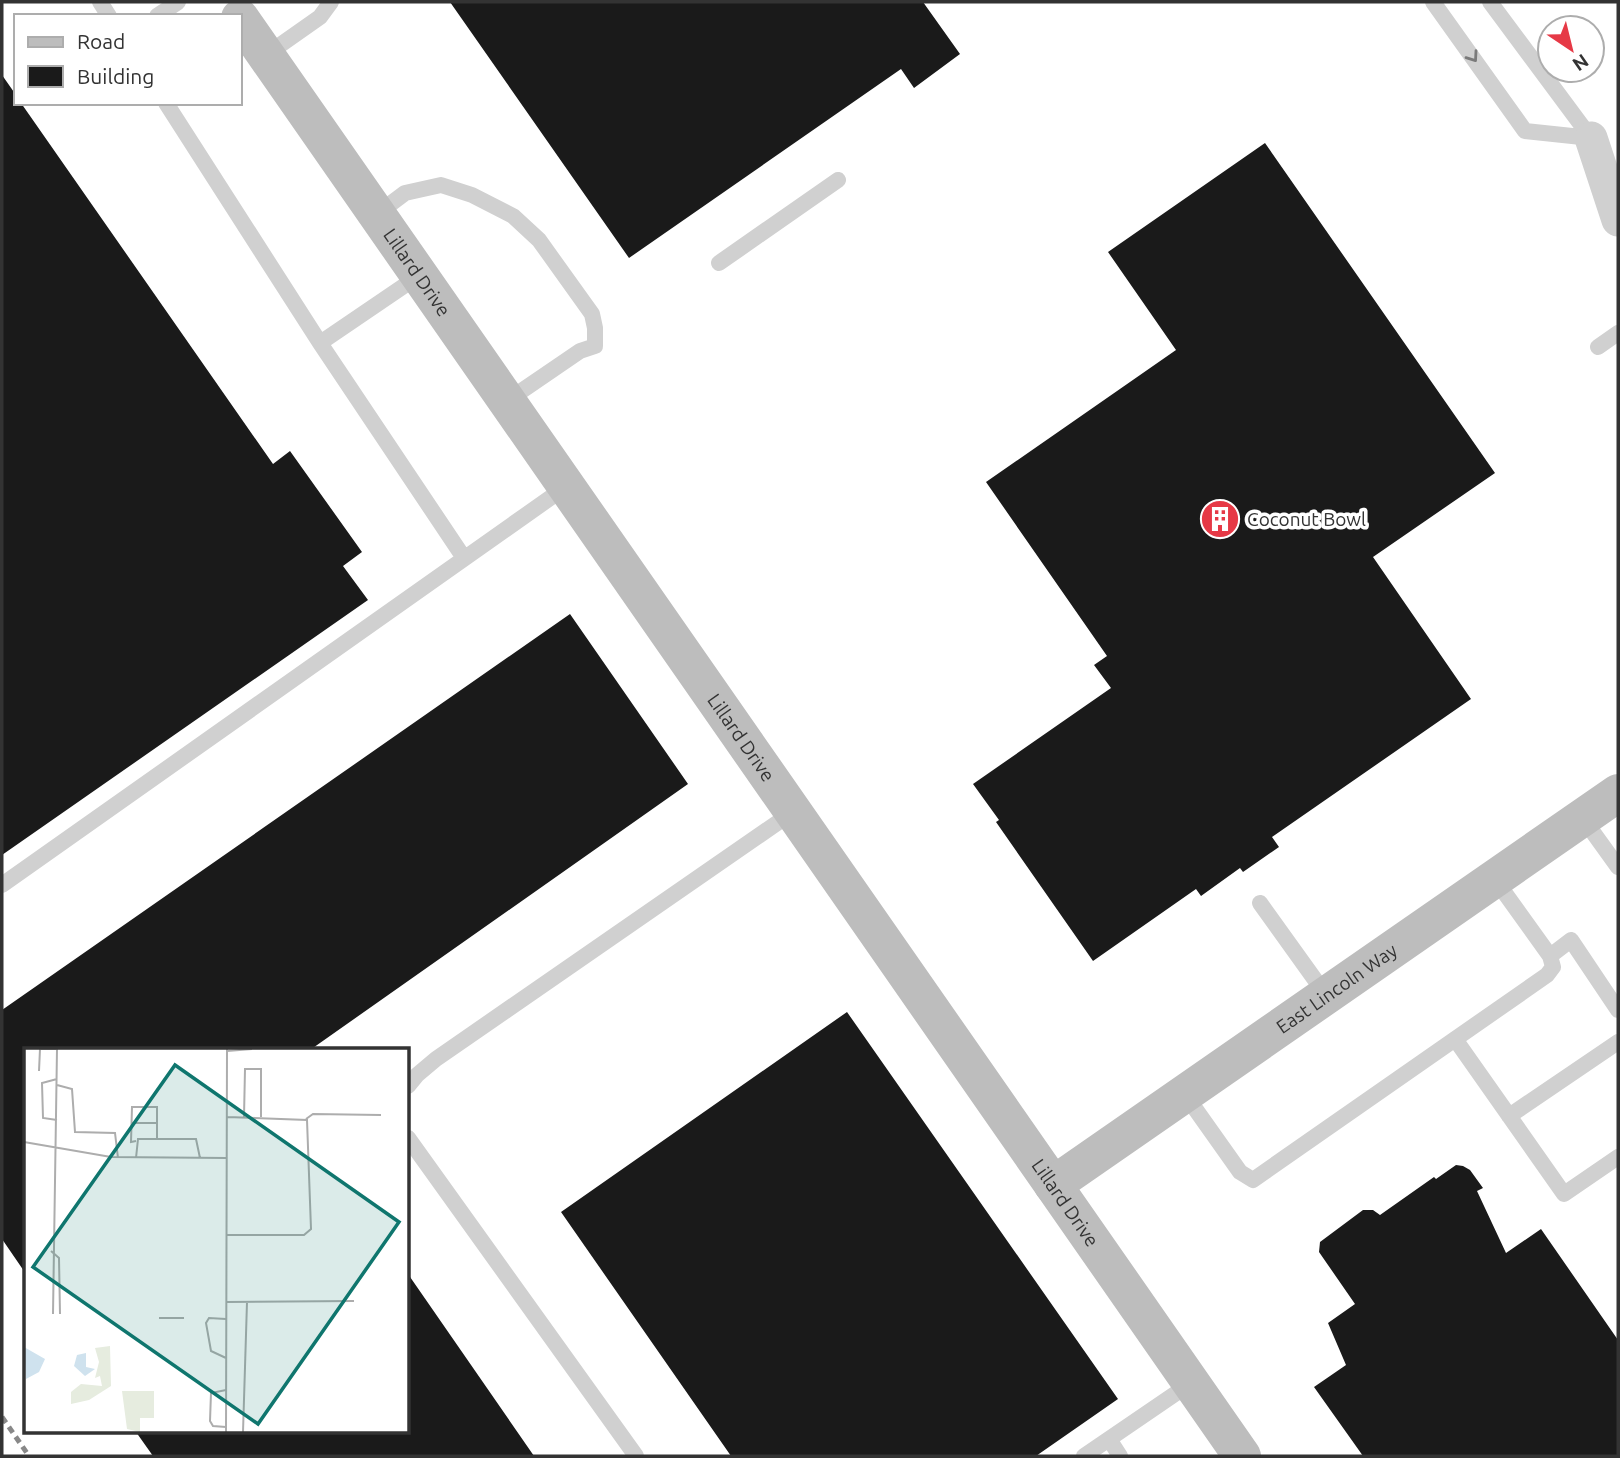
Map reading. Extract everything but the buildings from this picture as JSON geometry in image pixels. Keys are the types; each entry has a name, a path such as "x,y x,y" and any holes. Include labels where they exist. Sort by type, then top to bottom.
{"street":[{"name":"Lillard Drive","path":"242,21 1242,1456"},
{"path":"1591,138 1618,220"},
{"name":"East Lincoln Way","path":"1053,1185 1618,793"}],"lane":[{"path":"160,14 178,2"},
{"path":"266,55 320,17 331,2"},
{"path":"1433,2 1525,131 1591,138"},
{"path":"1490,2 1591,138"},
{"path":"167,105 320,343 464,558"},
{"path":"719,263 838,180"},
{"path":"377,214 405,193 441,185 472,195 513,216 539,240 592,314 595,346 580,351 507,401"},
{"path":"320,343 420,275"},
{"path":"1598,347 1618,333"},
{"path":"2,885 567,486"},
{"path":"410,1083 436,1059 793,811"},
{"path":"1582,817 1618,867"},
{"path":"1184,1093 1240,1172 1253,1180 1548,975 1553,967 1550,956 1493,878"},
{"path":"1260,903 1326,995"},
{"path":"1550,956 1571,940 1618,1010"},
{"path":"1455,1039 1564,1194 1618,1157"},
{"path":"1509,1116 1618,1042"},
{"path":"410,1141 636,1456"},
{"path":"1084,1456 1191,1383"},
{"path":"1109,1439 1121,1456"}],"railway":[{"path":"2,1417 29,1456"}],"place":[{"name":"Coconut Bowl","path":"1220,519"}]}
